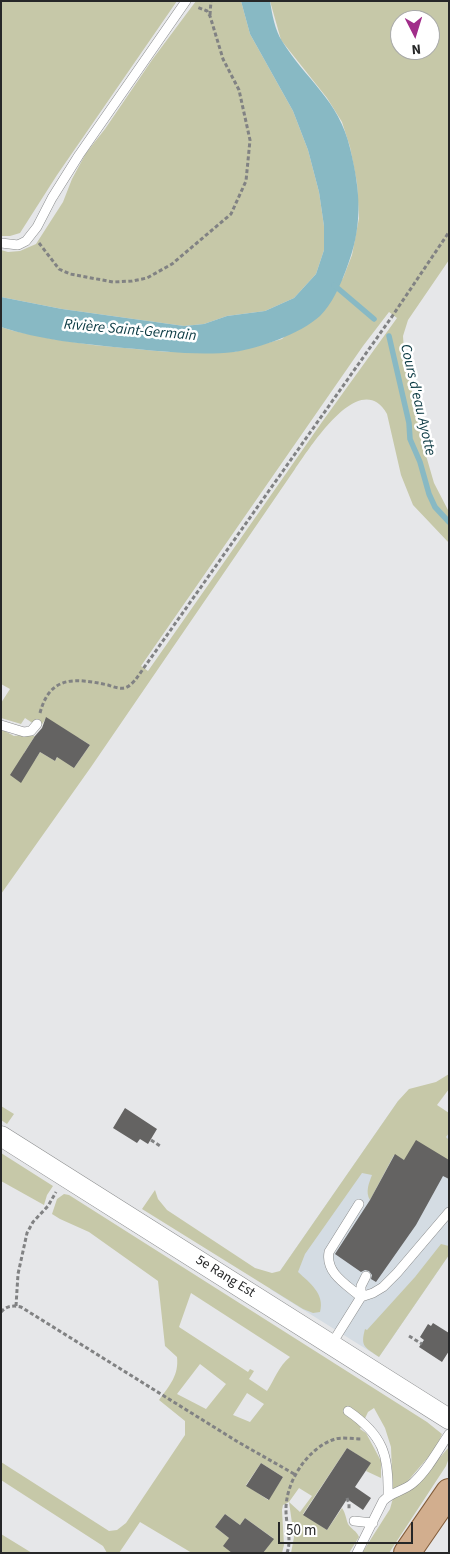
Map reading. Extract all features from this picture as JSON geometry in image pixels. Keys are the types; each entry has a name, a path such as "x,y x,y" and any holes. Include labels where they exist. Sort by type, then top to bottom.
{"main road":[{"path":"407,1553 449,1492"}],"street":[{"name":"5e Rang Est","path":"1,1136 449,1419"}],"lane":[{"path":"1,243 18,245 26,241 32,234 78,155 183,4"},
{"path":"1,725 24,732 31,731 37,724"},
{"path":"359,1204 329,1252 328,1264 332,1272 360,1297"},
{"path":"360,1297 373,1293 383,1287 449,1212"},
{"path":"332,1345 360,1297 361,1286 366,1276"},
{"path":"348,1411 375,1434 384,1453 388,1473 388,1495"},
{"path":"357,1553 383,1501 388,1495 413,1484 425,1470 449,1434"},
{"path":"354,1521 373,1523"}],"path":[{"path":"210,16 211,1"},
{"path":"32,234 59,269 70,274 113,282 132,281 147,278 172,264 231,214 246,182 250,140 239,90 224,59 207,11 183,4"},
{"path":"37,724 43,702 53,688 63,681 88,681 119,688 128,687 136,679 391,318 449,232"},
{"path":"151,1140 160,1146"},
{"path":"16,1306 18,1274 27,1233 33,1222 48,1206 53,1196 68,1178"},
{"path":"1,1312 10,1306 16,1306 47,1323 238,1442 296,1475"},
{"path":"409,1336 422,1344"},
{"path":"287,1553 289,1533 286,1498 292,1481 304,1461 319,1448 336,1438 364,1438 375,1434"}],"shaded area":[{"path":"398,1101 437,1106 449,1113 449,1255 379,1357 270,1289 280,1271"}],"green space":[{"path":"1,1 177,1 57,175 20,233 10,236 1,236"},
{"path":"196,1 241,1 250,34 293,111 308,150 319,192 324,226 324,250 316,274 294,298 265,311 227,316 204,324 184,326 62,309 1,297 1,250 8,252 20,251 36,244 63,202 72,179 86,153"},
{"path":"270,1 449,1 449,260 408,320 403,336 404,352 423,445 434,483 449,512 449,543 413,505 401,475 387,414 376,402 363,400 350,405 336,416 312,445 91,767 1,894 1,729 14,736 27,734 35,736 24,753 35,760 40,752 55,761 72,734 46,718 40,728 25,718 21,724 1,718 1,703 10,689 1,684 1,327 53,339 93,345 168,352 234,352 282,339 343,278 352,255 359,218 357,183 350,147 342,122 327,98 281,40","holes":["389,312 397,318 148,671 141,666 363,346","79,738 90,745 74,768"]},
{"path":"449,1074 449,1089 437,1105 449,1113 449,1133 446,1137 449,1140 449,1161 404,1160 394,1155 370,1200 368,1191 372,1175 362,1173 305,1254 298,1272 312,1285 318,1294 321,1306 320,1312 313,1313 303,1309 142,1209 155,1190 158,1199 167,1210 255,1268 272,1273 280,1271 398,1101 409,1089 436,1082"},
{"path":"1,1106 14,1114 7,1124 1,1120"},
{"path":"1,1153 53,1186 47,1195 44,1205 1,1181"},
{"path":"64,1194 69,1195 427,1422 442,1434 436,1448 406,1483 413,1488 449,1447 449,1458 446,1466 389,1553 362,1553 390,1509 393,1498 391,1447 385,1428 374,1408 368,1412 360,1429 366,1433 381,1461 381,1478 366,1471 370,1463 347,1448 303,1514 327,1530 342,1508 348,1524 359,1537 349,1553 291,1553 294,1537 289,1502 283,1505 282,1510 284,1545 282,1553 263,1553 273,1538 245,1518 240,1525 225,1514 215,1527 229,1538 232,1553 192,1553 140,1522 119,1553 107,1553 103,1546 1,1480 1,1462 109,1531 117,1530 126,1523 185,1435 185,1421 159,1400 173,1380 177,1369 177,1357 165,1346 158,1281 89,1232 52,1214 57,1199","holes":["191,1293 290,1357 280,1369 267,1391 249,1379 254,1371 250,1369 248,1372 179,1327","200,1364 226,1384 206,1409 177,1394","247,1393 264,1404 250,1422 233,1415","261,1463 283,1477 268,1500 246,1485","299,1488 312,1496 300,1512 289,1502"]},
{"path":"441,1244 449,1246 449,1255 379,1357 365,1346 363,1340 365,1329 367,1330 415,1277"},
{"path":"1,1534 32,1553 1,1553"}],"water":[{"name":"Rivière Saint-Germain","path":"241,1 270,1 274,22 280,37 291,55 330,103 345,131 350,148 358,195 358,224 352,254 338,288 328,306 312,323 291,334 256,347 221,353 165,352 77,343 31,335 1,327 1,297 62,309 184,326 204,324 227,316 265,311 294,298 316,274 324,250 324,226 319,192 308,150 293,111 250,34"}],"building":[{"path":"46,717 90,745 74,768 57,757 55,761 40,752 21,783 10,775 42,728"},
{"path":"125,1108 157,1129 148,1144 140,1139 137,1143 113,1128"},
{"path":"416,1140 449,1160 449,1179 443,1176 416,1225 376,1282 371,1279 372,1275 369,1271 361,1272 335,1254 370,1200 395,1154 404,1160"},
{"path":"433,1323 449,1333 449,1351 442,1362 419,1347 424,1340 420,1337 428,1324 431,1326"},
{"path":"347,1448 371,1463 355,1487 371,1498 363,1510 347,1499 327,1530 303,1515"},
{"path":"261,1463 283,1477 269,1500 246,1486"},
{"path":"225,1514 240,1525 245,1518 274,1539 263,1553 232,1553 223,1546 229,1538 215,1527"}],"waterway":[{"name":"Cours d'eau Ayotte","path":"334,285 374,319"},
{"name":"Cours d'eau Ayotte","path":"389,336 409,423 410,439 435,507 449,522"}]}
